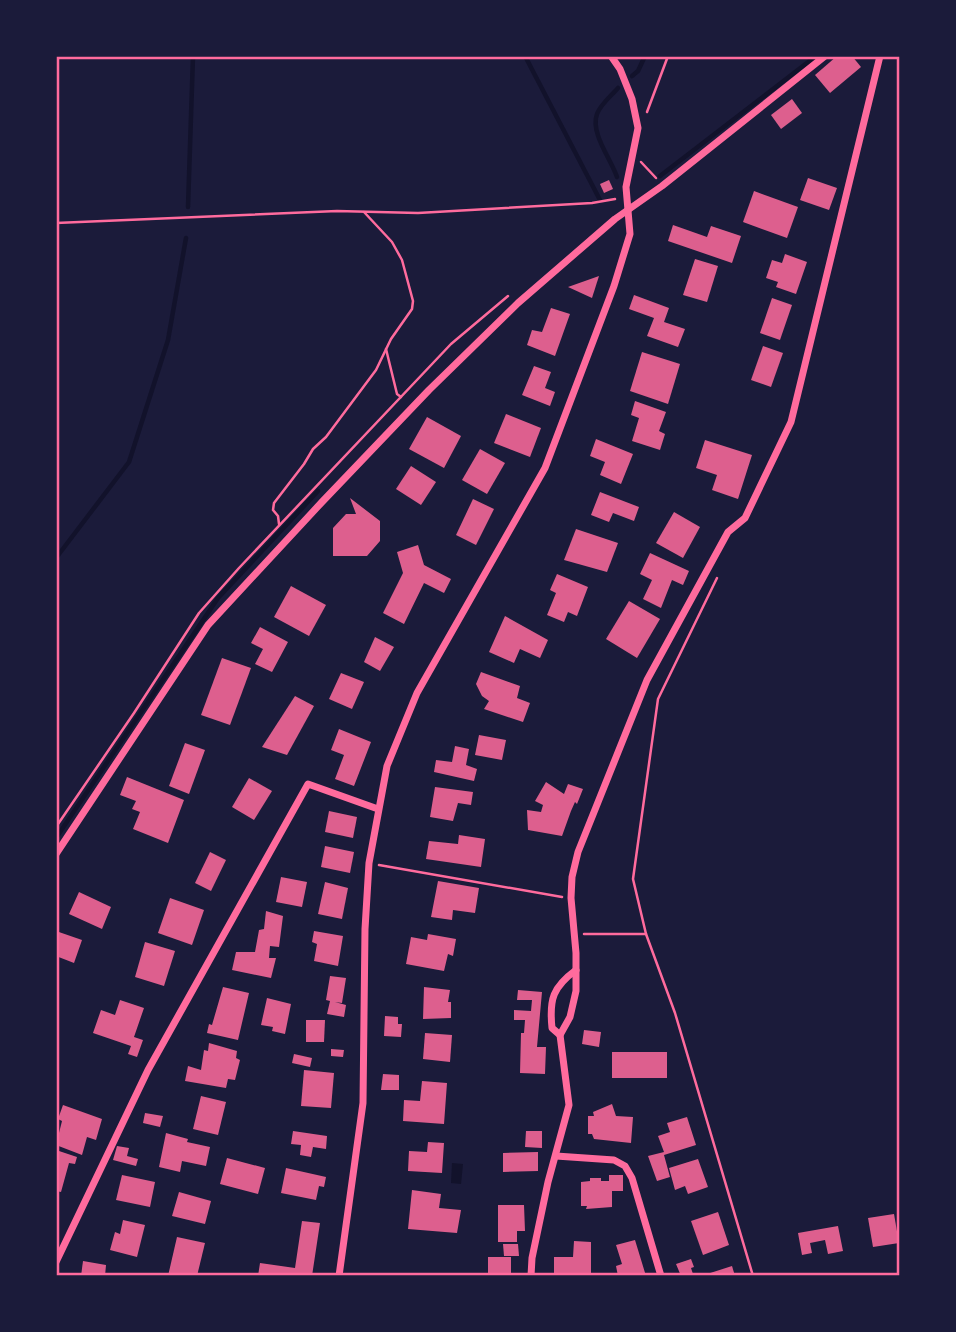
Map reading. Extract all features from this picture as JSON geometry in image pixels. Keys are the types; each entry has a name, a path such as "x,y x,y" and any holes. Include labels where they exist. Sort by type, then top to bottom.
{"street":[{"path":"339,1276 363,1103 365,929 369,863 387,766 417,693 532,492 555,445 626,247 630,234 626,197 632,152 637,138 636,115 628,89 611,56"},
{"path":"56,854 208,625 429,390 518,303 629,209 662,186 825,56"},
{"path":"531,1276 532,1258 569,1105 560,1035 573,1006 576,991 570,898 578,852 647,680 728,532 745,518 791,422 880,56"},
{"path":"56,1262 148,1070 308,784 378,808"},
{"path":"560,1035 552,1028 552,1002 555,990 576,970"},
{"path":"556,1156 614,1160 625,1166 636,1190 661,1276"}],"path":[{"path":"645,118 668,56"},
{"path":"632,152 662,186"},
{"path":"56,223 445,211 592,203 626,197"},
{"path":"279,526 278,516 273,510 274,503 376,370 412,309 413,301 402,260 392,243 365,212"},
{"path":"386,349 397,394 401,397"},
{"path":"718,576 658,699 633,879 646,934 675,1013 753,1276"},
{"path":"369,863 570,898"},
{"path":"574,935 646,934"}],"shaded area":[{"path":"452,1163 463,1164 461,1184 451,1183"}],"building":[{"path":"837,56 852,56 861,67 830,93 815,75"},
{"path":"792,99 802,113 781,129 771,115"},
{"path":"808,178 837,188 829,210 800,200"},
{"path":"609,180 613,189 604,193 600,184"},
{"path":"754,191 798,207 787,238 743,222"},
{"path":"673,225 707,237 711,226 741,236 732,263 668,241"},
{"path":"785,254 807,262 796,294 776,287 778,282 766,278 772,260 782,263"},
{"path":"695,259 718,266 707,302 683,295"},
{"path":"599,276 592,298 568,287"},
{"path":"634,295 669,308 664,322 685,329 678,347 647,336 654,318 629,309"},
{"path":"772,298 792,305 780,340 760,333"},
{"path":"551,308 570,314 555,356 527,345 532,330 542,332"},
{"path":"763,346 783,353 771,387 751,380"},
{"path":"642,352 680,364 668,404 630,391"},
{"path":"534,366 551,372 545,388 555,392 550,406 522,395"},
{"path":"635,401 666,412 659,431 665,434 660,450 632,441 639,418 631,415"},
{"path":"506,414 541,428 530,457 494,443"},
{"path":"427,417 461,436 444,468 409,449"},
{"path":"596,439 633,454 621,484 600,475 605,462 590,456"},
{"path":"705,440 752,455 738,499 712,490 717,475 696,468"},
{"path":"480,449 505,463 487,494 462,480"},
{"path":"411,466 436,482 421,505 396,489"},
{"path":"600,492 639,507 634,521 613,513 609,522 591,515"},
{"path":"350,498 380,521 380,541 367,556 333,556 333,528 346,514 356,514"},
{"path":"473,499 494,509 476,545 456,535"},
{"path":"674,512 700,527 683,558 656,543"},
{"path":"576,529 618,543 607,572 564,560"},
{"path":"418,545 424,565 451,579 444,593 424,583 404,624 383,613 403,573 397,552"},
{"path":"650,553 689,571 683,585 672,580 661,608 643,599 652,580 640,574"},
{"path":"557,574 588,587 577,616 568,612 564,622 547,615 556,593 550,590"},
{"path":"291,586 326,605 309,636 274,617"},
{"path":"629,601 660,619 637,658 606,639"},
{"path":"505,616 548,640 540,658 520,649 514,663 489,652"},
{"path":"260,627 288,642 272,672 255,664 263,649 251,643"},
{"path":"375,637 394,647 380,671 364,662"},
{"path":"222,658 251,668 230,725 201,715"},
{"path":"481,672 520,686 517,698 530,703 523,722 484,709 489,701 482,696 476,684"},
{"path":"341,673 364,682 352,709 329,699"},
{"path":"295,696 314,706 287,755 262,747"},
{"path":"339,729 371,742 354,786 335,779 344,755 331,750"},
{"path":"479,735 506,740 502,760 475,755"},
{"path":"185,743 205,750 189,794 169,786"},
{"path":"455,746 469,749 466,765 477,769 474,781 434,772 436,760 452,762"},
{"path":"127,777 184,800 168,843 133,829 140,812 132,809 136,801 120,795"},
{"path":"249,778 272,791 254,820 232,807"},
{"path":"546,782 564,794 568,784 583,789 562,836 528,830 527,810 541,812 543,805 535,801"},
{"path":"435,787 473,792 471,805 458,803 453,821 430,817"},
{"path":"329,811 357,817 353,838 325,832"},
{"path":"459,835 485,839 481,867 426,859 429,841 458,844"},
{"path":"325,846 354,852 350,873 321,867"},
{"path":"210,852 226,860 211,891 195,883"},
{"path":"281,877 307,882 302,907 276,902"},
{"path":"438,881 479,888 475,913 453,910 452,920 431,917"},
{"path":"325,882 348,888 342,919 318,914"},
{"path":"79,892 111,907 102,929 69,914"},
{"path":"170,898 204,910 192,945 158,933"},
{"path":"266,911 283,916 279,947 270,946 269,958 276,958 271,978 232,970 236,952 255,952 259,930 264,929"},
{"path":"56,931 82,940 74,963 56,956"},
{"path":"314,931 343,936 338,966 314,961 317,944 312,942"},
{"path":"428,934 456,939 453,956 448,954 444,971 406,964 411,937 427,940"},
{"path":"145,942 175,951 164,986 135,977"},
{"path":"330,976 346,978 342,1003 335,1002 346,1005 344,1017 327,1014"},
{"path":"223,987 249,993 238,1040 207,1033"},
{"path":"424,987 450,990 448,1002 451,1002 451,1018 423,1019"},
{"path":"518,990 542,992 537,1047 546,1047 545,1074 520,1073 521,1033 524,1033 525,1020 514,1020 514,1010 531,1011 532,1000 517,1000"},
{"path":"267,998 291,1004 285,1034 272,1031 273,1027 261,1025"},
{"path":"120,1000 144,1008 134,1037 143,1040 137,1057 128,1054 131,1046 93,1033 101,1010 115,1015"},
{"path":"385,1016 398,1017 398,1024 402,1024 401,1037 384,1036"},
{"path":"306,1020 325,1020 324,1042 306,1042"},
{"path":"584,1030 601,1032 599,1047 582,1044"},
{"path":"425,1033 452,1035 450,1062 423,1059"},
{"path":"209,1043 237,1051 236,1058 240,1060 235,1080 228,1079 226,1088 185,1081 188,1066 201,1070 204,1050 208,1051"},
{"path":"331,1049 344,1050 343,1057 331,1056"},
{"path":"612,1052 667,1052 667,1078 612,1078"},
{"path":"294,1054 312,1058 310,1067 292,1063"},
{"path":"304,1070 334,1073 331,1108 301,1106"},
{"path":"383,1074 399,1075 399,1090 381,1090"},
{"path":"422,1081 447,1083 444,1124 403,1121 404,1100 420,1101"},
{"path":"201,1096 226,1102 218,1135 193,1129"},
{"path":"612,1104 616,1116 633,1117 631,1143 594,1139 592,1134 588,1134 588,1116 594,1116 593,1112"},
{"path":"63,1105 102,1119 96,1140 87,1137 82,1155 56,1145 62,1121 58,1119"},
{"path":"145,1113 163,1116 160,1127 143,1123"},
{"path":"687,1117 696,1145 664,1155 670,1177 657,1181 648,1156 664,1152 658,1136 670,1132 667,1123"},
{"path":"293,1131 327,1136 326,1149 313,1147 311,1157 300,1155 301,1145 291,1144"},
{"path":"526,1131 542,1131 542,1148 525,1147"},
{"path":"166,1133 188,1139 187,1142 210,1147 206,1166 182,1161 180,1172 159,1167"},
{"path":"428,1142 444,1143 442,1173 408,1171 409,1151 427,1152"},
{"path":"117,1146 129,1148 127,1156 138,1159 136,1166 113,1160"},
{"path":"59,1151 77,1157 75,1164 69,1163 61,1192 56,1191 56,1159"},
{"path":"538,1152 538,1171 503,1172 503,1153"},
{"path":"227,1158 265,1168 258,1194 220,1184"},
{"path":"698,1159 708,1187 688,1194 685,1186 675,1190 669,1168"},
{"path":"286,1168 326,1177 324,1187 319,1186 316,1200 281,1193"},
{"path":"122,1175 155,1182 150,1207 116,1200"},
{"path":"609,1175 623,1175 623,1191 612,1191 612,1207 586,1209 587,1206 581,1206 581,1182 590,1181 590,1178 609,1181"},
{"path":"412,1190 441,1194 439,1208 461,1210 457,1233 408,1229"},
{"path":"179,1192 211,1201 205,1224 172,1216"},
{"path":"498,1205 524,1205 525,1231 517,1231 517,1242 498,1242"},
{"path":"718,1212 729,1245 703,1255 691,1221"},
{"path":"894,1214 899,1243 873,1247 868,1218"},
{"path":"123,1220 145,1225 137,1257 110,1250 115,1232 120,1234"},
{"path":"302,1221 320,1223 312,1276 258,1276 260,1263 295,1268"},
{"path":"838,1226 843,1251 828,1254 825,1240 810,1243 812,1253 802,1255 798,1233"},
{"path":"177,1237 205,1243 197,1276 168,1276"},
{"path":"635,1240 646,1276 618,1276 616,1266 622,1264 616,1245"},
{"path":"574,1241 591,1242 591,1276 554,1276 554,1257 573,1257"},
{"path":"503,1244 518,1244 519,1256 504,1256"},
{"path":"488,1257 511,1257 511,1276 488,1276"},
{"path":"691,1259 693,1274 681,1276 676,1264"},
{"path":"83,1261 106,1265 105,1276 81,1276"},
{"path":"732,1266 735,1276 704,1276 704,1275"}],"waterway":[{"path":"188,207 193,56"},
{"path":"525,56 600,200"},
{"path":"632,76 638,71 645,56"},
{"path":"660,176 816,56"},
{"path":"617,177 599,138 596,121 601,107 618,88"},
{"path":"56,558 129,462 168,340 186,238"},
{"path":"56,838 218,598 318,491"}]}
